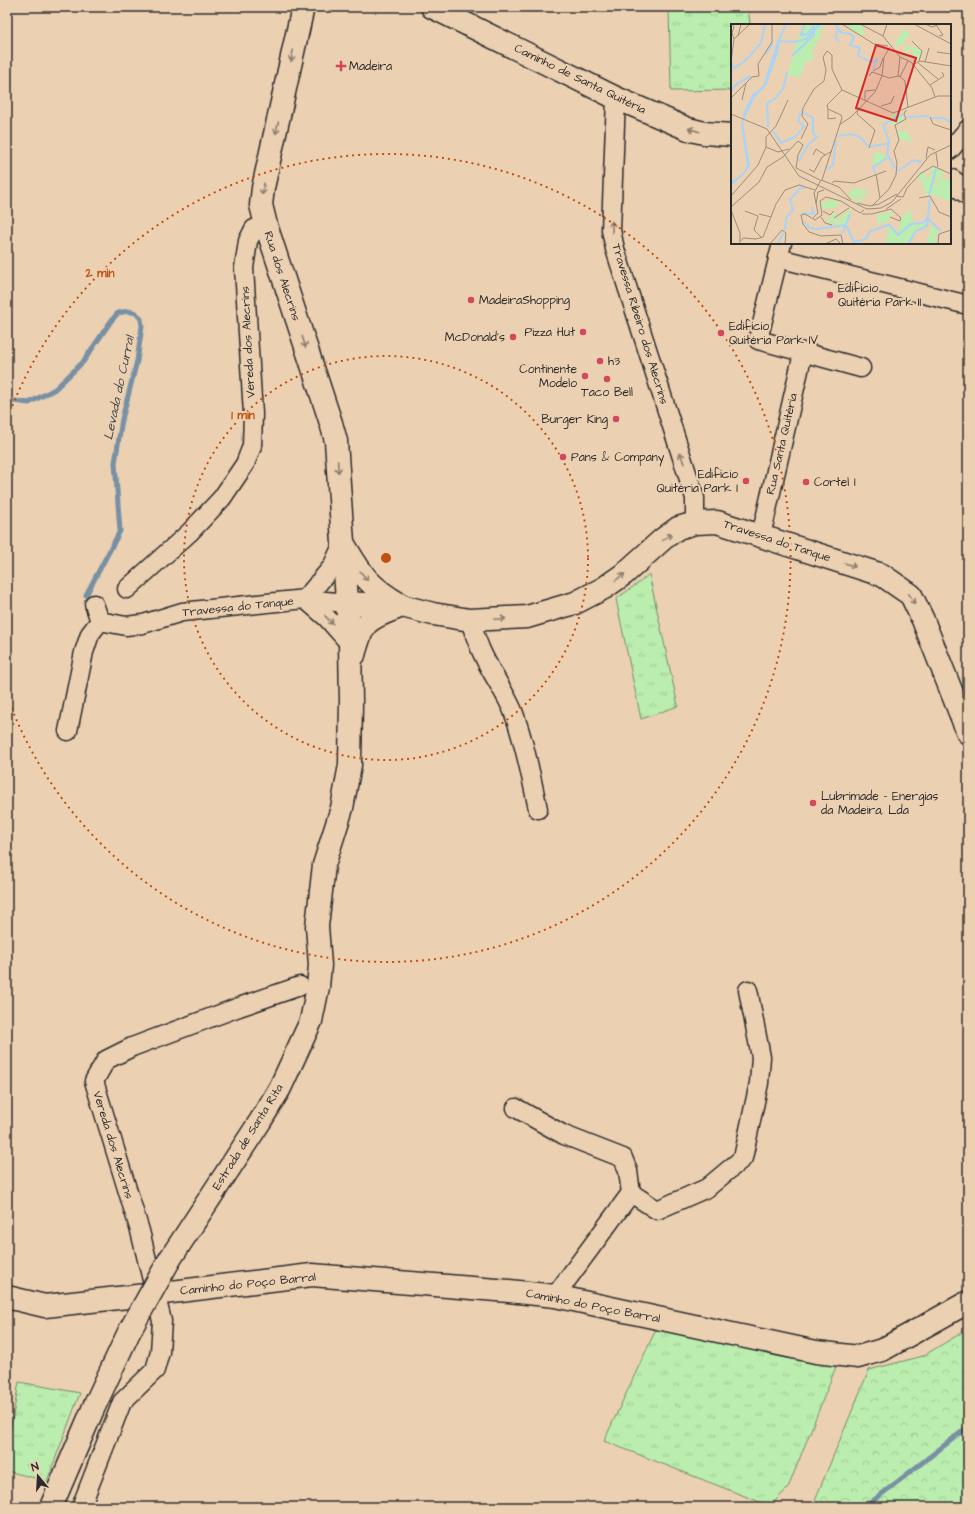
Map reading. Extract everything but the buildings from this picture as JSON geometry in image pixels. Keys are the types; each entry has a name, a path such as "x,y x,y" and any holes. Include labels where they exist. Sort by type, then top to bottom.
{"street":[{"name":"Rua dos Alecrins","path":"303,7 263,188 262,205 266,225 336,441 346,603"},
{"name":"Caminho de Santa Quitéria","path":"432,7 616,98 688,129 704,134 731,135"},
{"name":"Travessa Ribeiro dos Alecrins","path":"616,98 611,230 615,249 695,498 695,523"},
{"path":"951,149 968,129"},
{"path":"951,181 968,193"},
{"name":"Vereda dos Alecrins","path":"127,589 190,532 222,498 245,464 252,446 252,414 244,268 248,241 254,229 266,225"},
{"path":"861,368 758,340 780,250 968,305"},
{"name":"Rua Santa Quitéria","path":"760,534 764,523 803,353"},
{"name":"Travessa do Tanque","path":"100,621 126,626 143,624 182,612 310,593 346,603 402,606 433,614 470,620 527,617 575,603 604,588 624,574 663,539 678,528 695,523 718,522 760,534 882,575 911,595 923,620 968,733"},
{"name":"Rua dos Alecrins","path":"343,543 361,573 373,586 402,606"},
{"path":"310,593 332,567 343,543"},
{"name":"Travessa do Tanque","path":"310,593 327,618 350,644"},
{"name":"Estrada de Santa Rita","path":"51,1507 93,1409 129,1332 170,1259 280,1088 311,1022 318,987 320,965 317,926 324,865 342,808 350,765 351,666 346,603"},
{"path":"68,731 84,652 90,634 100,621 94,604"},
{"name":"Estrada de Santa Rita","path":"351,666 360,632 367,623 378,616 402,606"},
{"path":"470,620 484,658 507,697 513,712 523,742 538,810"},
{"name":"Vereda dos Alecrins","path":"81,1507 122,1402 155,1370 160,1352 162,1321 140,1231 94,1081 106,1060 132,1047 300,986"},
{"path":"631,1193 657,1210 707,1188 743,1158 759,1083 761,1057 748,990"},
{"path":"516,1108 564,1135 623,1158 628,1171 631,1193 555,1296"},
{"name":"Caminho do Poço Barral","path":"7,1296 45,1306 312,1275 555,1296 816,1352 858,1357 882,1350 968,1302"}],"green space":[{"path":"669,7 748,7 750,24 731,24 731,90 671,91"},
{"path":"649,574 678,706 641,719 616,599"},
{"path":"657,1327 837,1364 788,1488 770,1506 604,1441"},
{"path":"968,1329 968,1507 820,1507 815,1500 869,1370 923,1356"},
{"path":"19,1382 80,1393 47,1481 7,1471 7,1449"}],"waterway":[{"name":"Levada do Curral","path":"7,400 29,403 55,389 83,362 118,313 128,311 136,313 141,319 142,326 137,361 122,419 115,463 120,531 86,595 92,601"},
{"path":"865,1507 968,1427"}],"place":[{"name":"Madeira","path":"341,66"},
{"name":"Edifício Quitéria Park II","path":"830,295"},
{"name":"MadeiraShopping","path":"471,300"},
{"name":"Pizza Hut","path":"583,332"},
{"name":"Edifício Quitéria Park IV","path":"721,333"},
{"name":"McDonald's","path":"513,337"},
{"name":"h3","path":"600,361"},
{"name":"Continente Modelo","path":"585,376"},
{"name":"Taco Bell","path":"607,379"},
{"name":"Burger King","path":"616,419"},
{"name":"Pans & Company","path":"563,457"},
{"name":"Edifício Quitéria Park I","path":"746,481"},
{"name":"Cortel I","path":"806,482"},
{"name":"Lubrimade - Energias da Madeira, Lda","path":"813,803"}]}
